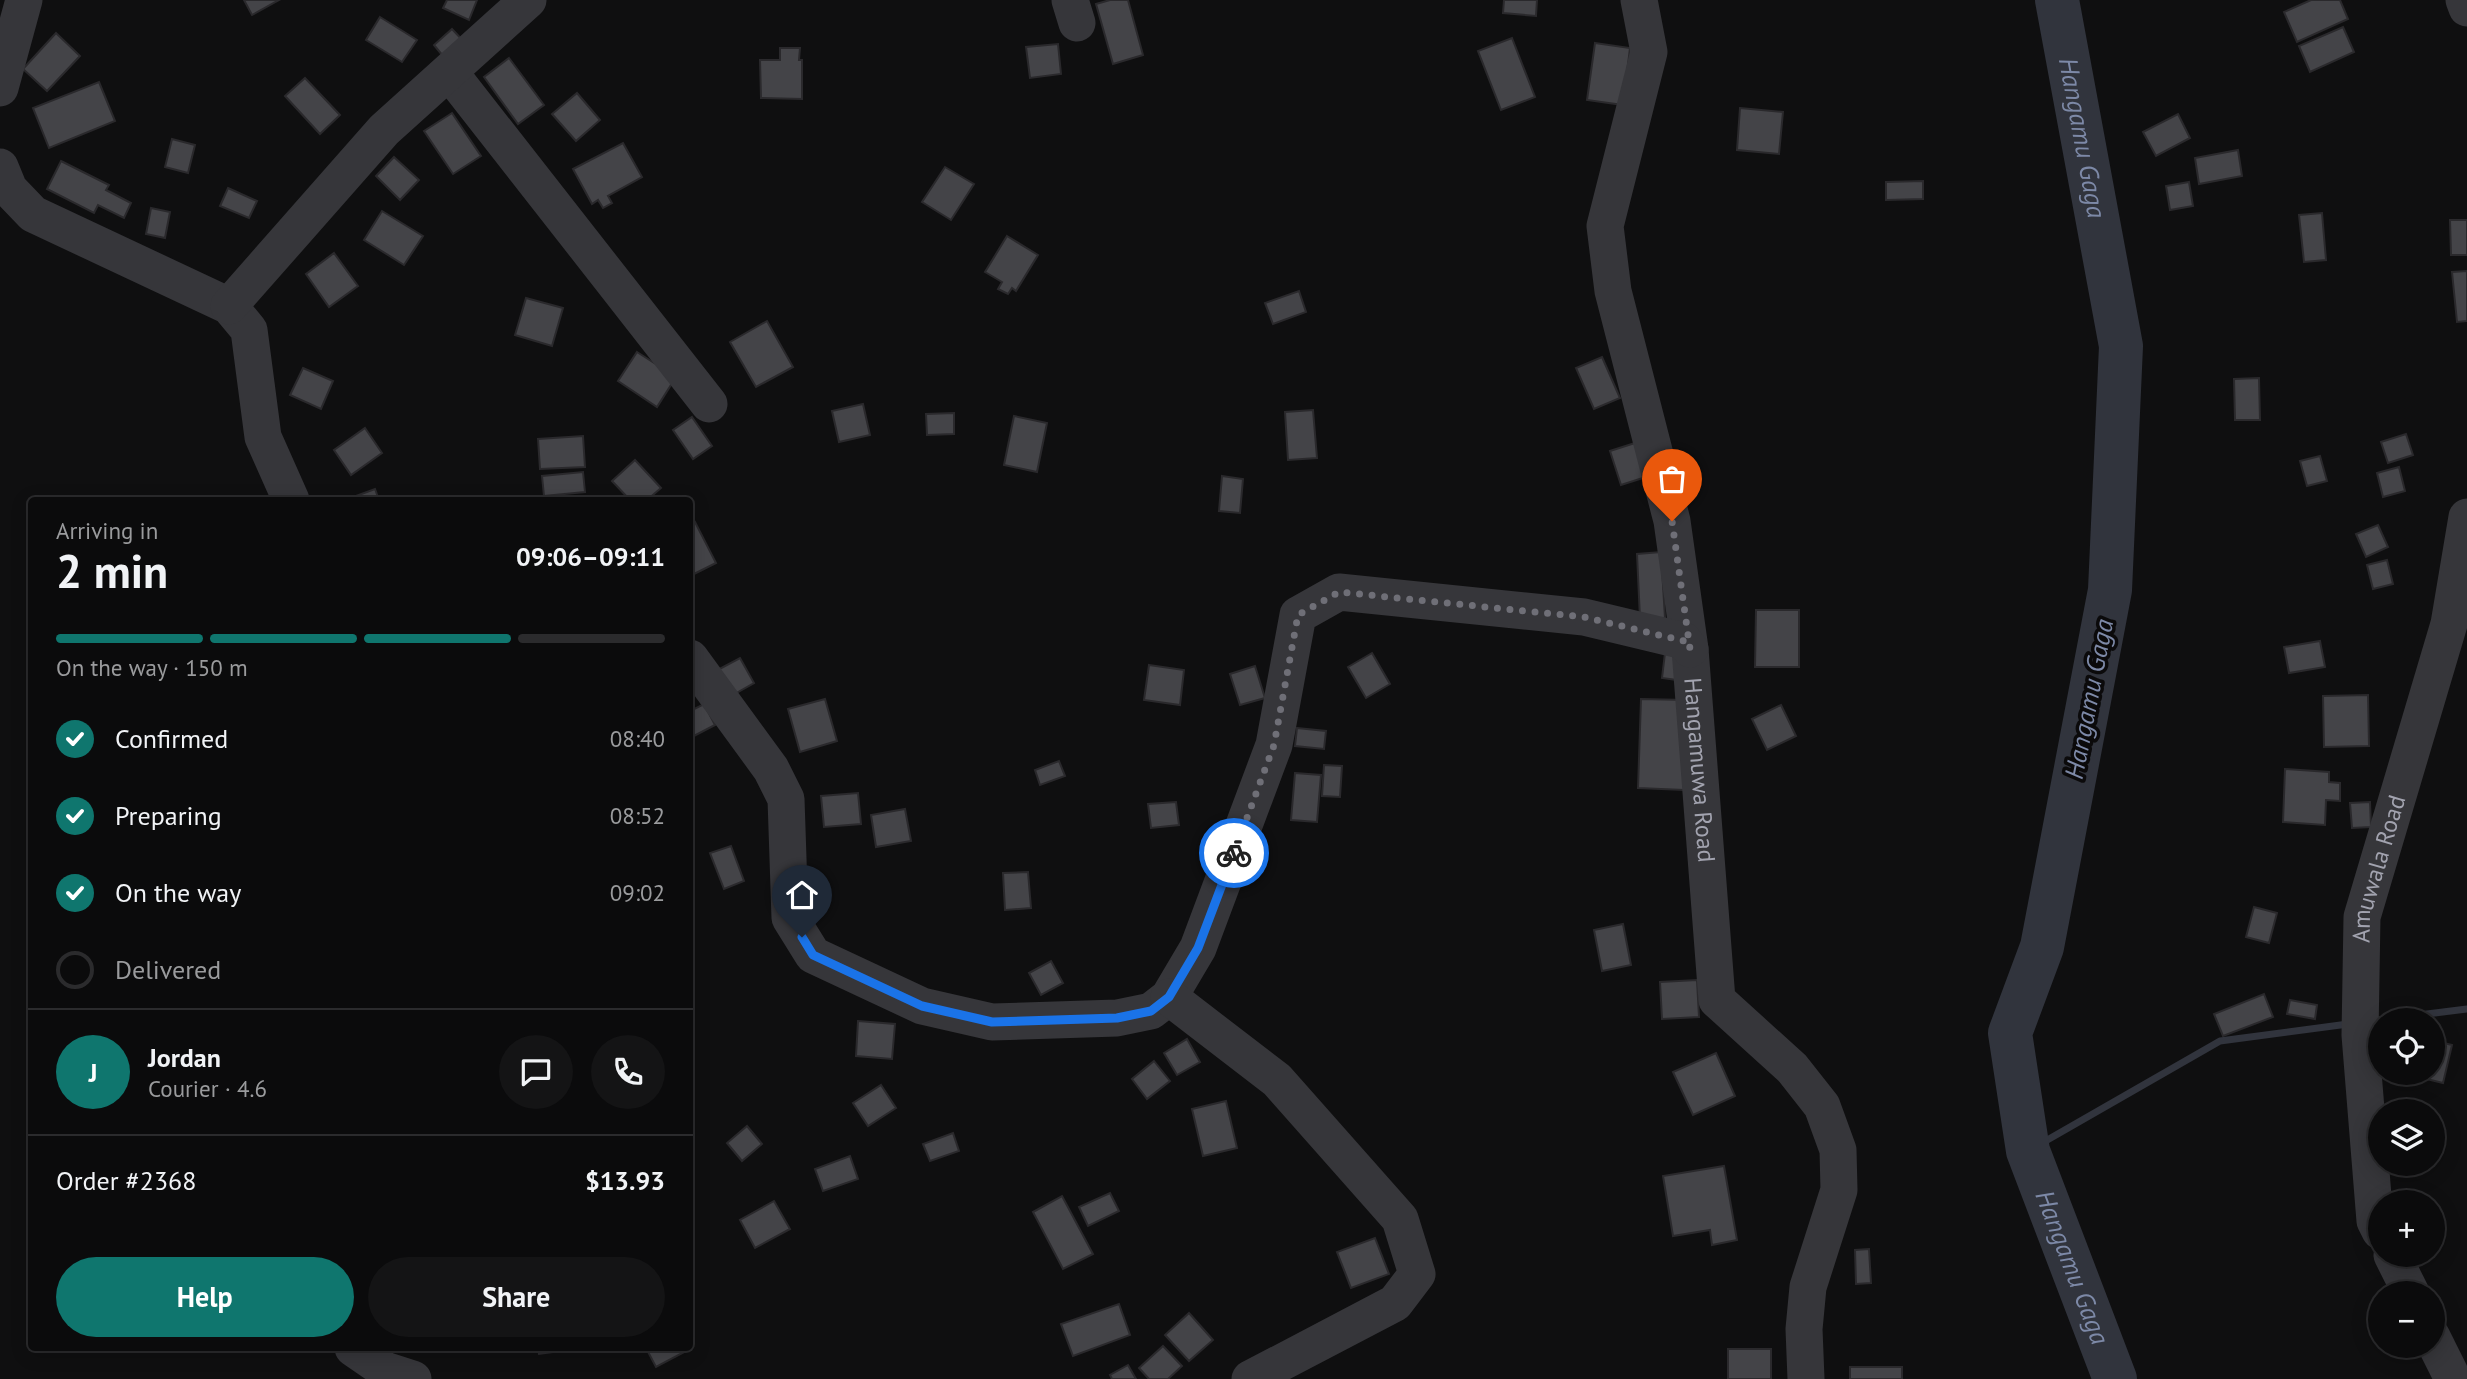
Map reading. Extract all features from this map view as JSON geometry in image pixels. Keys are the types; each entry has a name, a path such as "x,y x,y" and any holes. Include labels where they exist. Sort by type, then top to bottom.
{"street":[{"path":"0,88 24,0"},
{"path":"229,306 384,130 528,0"},
{"name":"Hangamuwa Road","path":"1639,0 1649,52 1605,226 1612,291 1672,521 1690,649 1717,1000 1792,1068 1822,1106 1838,1150 1839,1190 1808,1287 1804,1329 1806,1379"},
{"path":"2464,0 2467,8"},
{"path":"450,72 709,404"},
{"path":"0,167 9,189 33,214 229,306 249,330 263,438 290,497"},
{"name":"Amuwala Road","path":"2372,1190 2360,1035 2362,917 2449,624 2467,517"},
{"path":"693,662 771,769 786,799 790,918 813,955 922,1006 992,1022 1117,1018 1151,1011 1169,997 1198,948 1274,745 1298,615 1339,592 1584,617 1684,641 1690,649"},
{"path":"1169,997 1277,1080 1400,1219 1417,1274 1395,1303 1250,1379"},
{"path":"357,1351 385,1370 413,1379"},
{"path":"2443,1358 2453,1379"}],"building":[{"path":"244,0 279,0 252,15"},
{"path":"447,0 477,0 469,20 443,8"},
{"path":"1110,0 1128,0 1143,55 1113,64 1096,4"},
{"path":"1504,0 1537,0 1536,16 1503,13"},
{"path":"2311,0 2340,0 2348,19 2297,42 2284,12"},
{"path":"380,17 417,40 402,62 366,40"},
{"path":"2343,27 2354,52 2310,72 2299,46"},
{"path":"452,29 466,44 447,61 434,45"},
{"path":"56,33 80,56 47,91 23,69"},
{"path":"1512,38 1535,97 1501,110 1478,51"},
{"path":"1595,43 1630,48 1623,105 1587,100"},
{"path":"1058,44 1061,74 1030,78 1026,47"},
{"path":"780,48 800,48 802,99 761,98 760,60 780,60"},
{"path":"509,58 544,105 518,124 484,77"},
{"path":"305,78 340,115 320,134 285,96"},
{"path":"99,82 115,121 49,148 33,108"},
{"path":"577,93 600,120 576,141 552,114"},
{"path":"1740,108 1783,112 1779,154 1737,150"},
{"path":"452,113 481,156 453,174 424,131"},
{"path":"2178,114 2190,138 2156,156 2143,132"},
{"path":"172,139 195,145 188,173 165,167"},
{"path":"623,143 642,177 608,196 612,203 603,208 598,200 592,204 573,169"},
{"path":"2238,150 2242,176 2199,184 2195,158"},
{"path":"394,157 419,180 400,200 376,176"},
{"path":"61,161 109,185 106,190 131,203 124,218 98,205 94,213 47,189"},
{"path":"945,167 974,184 951,220 922,202"},
{"path":"1923,181 1923,199 1886,200 1886,182"},
{"path":"2189,182 2193,206 2170,210 2166,186"},
{"path":"228,188 257,201 249,218 220,206"},
{"path":"151,208 170,212 165,238 146,234"},
{"path":"382,211 423,236 404,265 364,240"},
{"path":"2322,213 2326,260 2304,262 2299,215"},
{"path":"2450,220 2467,220 2467,255 2451,255"},
{"path":"1007,236 1038,255 1016,291 1012,288 1008,294 998,289 1002,282 985,272"},
{"path":"334,253 358,286 329,307 306,274"},
{"path":"2467,271 2467,321 2457,322 2452,272"},
{"path":"1299,291 1306,312 1273,324 1265,303"},
{"path":"526,298 563,308 552,346 515,335"},
{"path":"767,321 793,367 756,387 730,342"},
{"path":"637,352 676,377 657,407 618,381"},
{"path":"1602,357 1620,398 1594,409 1576,368"},
{"path":"303,368 333,381 321,409 290,395"},
{"path":"2259,378 2260,420 2235,420 2234,379"},
{"path":"863,404 870,435 839,442 832,411"},
{"path":"1313,410 1317,458 1288,460 1285,412"},
{"path":"954,413 954,434 927,435 926,414"},
{"path":"1014,416 1047,423 1037,472 1004,465"},
{"path":"692,417 712,446 693,459 673,430"},
{"path":"365,428 382,453 351,475 334,450"},
{"path":"2406,434 2413,455 2388,463 2381,442"},
{"path":"583,436 585,467 540,469 538,439"},
{"path":"1638,442 1649,476 1621,485 1610,451"},
{"path":"2320,456 2327,481 2307,486 2300,461"},
{"path":"635,460 661,488 650,497 627,497 612,481"},
{"path":"2399,467 2405,491 2383,497 2377,473"},
{"path":"583,472 585,492 544,496 542,476"},
{"path":"1222,476 1243,479 1240,513 1219,511"},
{"path":"375,489 378,497 353,497"},
{"path":"695,522 716,563 693,574"},
{"path":"2378,525 2388,547 2366,557 2356,534"},
{"path":"1661,552 1665,618 1640,619 1637,554"},
{"path":"2387,560 2393,584 2373,589 2367,565"},
{"path":"1756,610 1799,610 1799,667 1755,667"},
{"path":"2320,641 2325,667 2289,673 2284,647"},
{"path":"1372,653 1390,684 1366,698 1348,667"},
{"path":"1665,653 1687,656 1684,681 1662,678"},
{"path":"740,658 754,683 724,700 710,674"},
{"path":"1149,665 1184,670 1180,705 1144,700"},
{"path":"1255,666 1265,698 1240,705 1230,674"},
{"path":"2368,695 2369,746 2324,747 2323,696"},
{"path":"825,699 837,741 800,752 788,709"},
{"path":"1641,699 1687,700 1684,790 1638,788"},
{"path":"704,704 715,725 693,736 693,710"},
{"path":"1781,705 1796,736 1767,750 1752,719"},
{"path":"1297,728 1326,731 1324,749 1295,746"},
{"path":"1059,761 1065,776 1040,785 1035,770"},
{"path":"1324,765 1342,766 1340,797 1322,796"},
{"path":"2285,769 2329,772 2329,782 2340,783 2340,801 2326,800 2325,825 2283,822"},
{"path":"1295,773 1321,775 1317,822 1291,820"},
{"path":"858,793 861,824 824,827 821,796"},
{"path":"1176,802 1179,825 1151,828 1148,804"},
{"path":"2370,802 2371,827 2352,828 2350,803"},
{"path":"905,809 911,841 876,847 871,815"},
{"path":"731,846 744,881 724,889 710,853"},
{"path":"1028,872 1031,908 1005,910 1003,873"},
{"path":"2254,907 2277,913 2269,943 2246,937"},
{"path":"1623,924 1631,965 1602,971 1594,930"},
{"path":"1051,961 1063,983 1041,995 1029,973"},
{"path":"1697,980 1699,1017 1662,1019 1660,982"},
{"path":"2264,994 2273,1017 2223,1036 2214,1014"},
{"path":"2290,1000 2317,1005 2315,1019 2287,1014"},
{"path":"858,1021 895,1024 892,1059 856,1056"},
{"path":"1187,1039 1200,1062 1177,1075 1164,1053"},
{"path":"2445,1043 2452,1045 2445,1075"},
{"path":"1716,1053 1735,1096 1693,1115 1673,1072"},
{"path":"1154,1061 1170,1081 1147,1099 1132,1079"},
{"path":"881,1085 896,1108 868,1126 853,1103"},
{"path":"1226,1101 1237,1148 1203,1156 1192,1109"},
{"path":"747,1126 762,1144 742,1161 727,1143"},
{"path":"953,1133 959,1151 930,1161 923,1144"},
{"path":"850,1156 858,1179 823,1191 815,1169"},
{"path":"1724,1166 1737,1240 1712,1245 1710,1230 1673,1236 1663,1176"},
{"path":"1110,1193 1119,1211 1088,1226 1079,1207"},
{"path":"1062,1196 1093,1254 1063,1269 1033,1212"},
{"path":"774,1201 790,1229 755,1248 740,1220"},
{"path":"1375,1238 1389,1274 1351,1288 1337,1252"},
{"path":"1869,1249 1871,1283 1856,1284 1855,1250"},
{"path":"1119,1304 1130,1335 1073,1356 1061,1324"},
{"path":"1189,1313 1213,1340 1189,1361 1165,1335"},
{"path":"1163,1346 1182,1366 1168,1379 1149,1379 1139,1368"},
{"path":"1728,1349 1771,1349 1771,1379 1728,1379"},
{"path":"538,1351 561,1351 539,1354"},
{"path":"648,1351 686,1351 656,1367"},
{"path":"1128,1365 1136,1379 1112,1379 1110,1375"},
{"path":"1850,1367 1902,1367 1902,1379 1850,1379"}],"waterway":[{"name":"Hangamu Gaga","path":"2057,0 2121,346 2110,590 2042,947 2010,1033 2028,1151 2115,1379"},
{"path":"2445,1012 2467,1009"},
{"path":"2028,1151 2220,1041 2348,1024"}],"way so far":[{"path":"1234,853 1274,745 1298,615 1339,592 1584,617 1684,641 1690,649 1672,521"}],"route":[{"path":"802,937 813,955 922,1006 992,1022 1117,1018 1151,1011 1169,997 1198,948 1234,853"}]}
